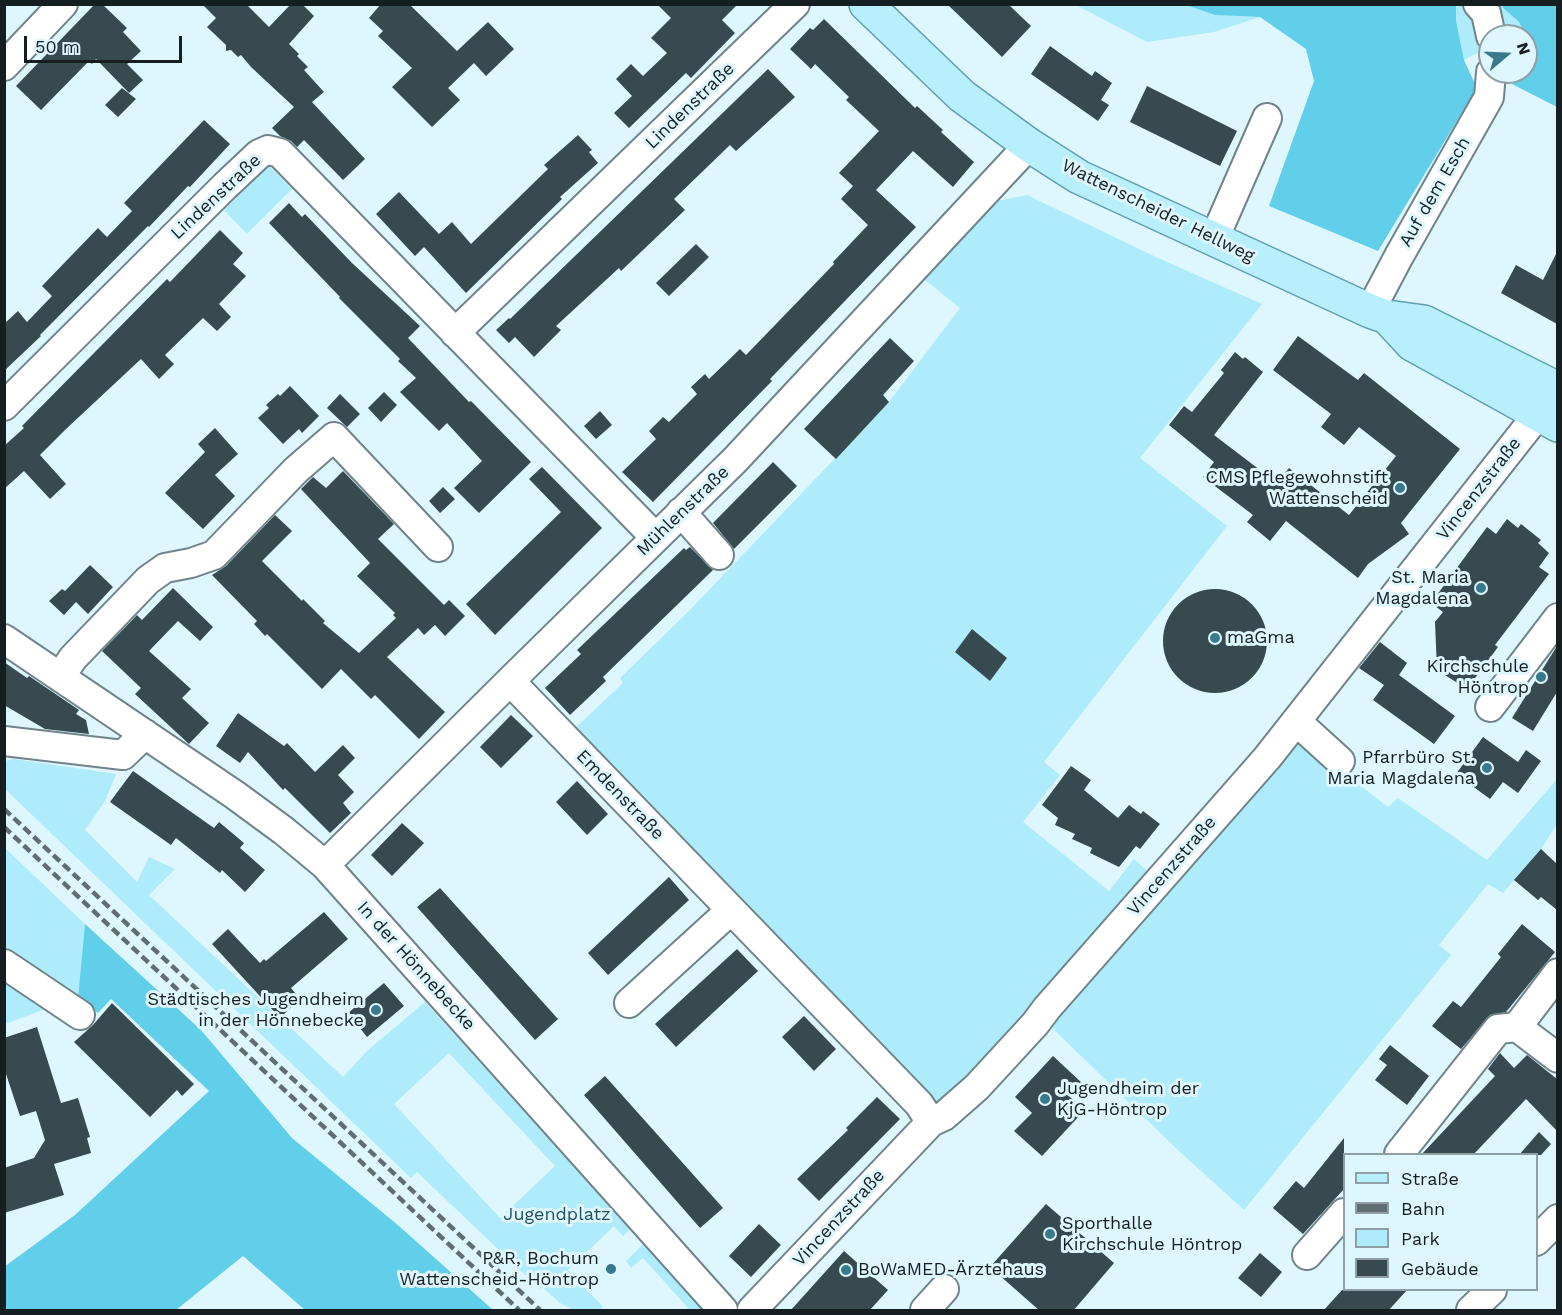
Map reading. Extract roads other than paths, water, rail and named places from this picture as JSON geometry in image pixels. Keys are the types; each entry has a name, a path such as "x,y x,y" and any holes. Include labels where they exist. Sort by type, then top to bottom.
{"main road":[{"name":"Wattenscheider Hellweg","path":"866,4 962,96 1029,145 1079,177 1379,314 1412,344 1551,403"}],"street":[{"path":"9,52 63,4"},
{"name":"Lindenstraße","path":"455,333 795,4"},
{"path":"1478,4 1486,13 1488,24"},
{"name":"Auf dem Esch","path":"1379,314 1399,256 1489,97 1490,84"},
{"path":"1214,239 1267,118"},
{"name":"Mühlenstraße","path":"325,865 785,408 1029,145"},
{"name":"Lindenstraße","path":"4,406 225,186 259,154 268,150 280,153 655,537"},
{"name":"Vincenzstraße","path":"758,1309 931,1122 944,1116 977,1088 1035,1024 1267,758 1551,403"},
{"path":"60,677 73,658 147,580 165,568 191,563 214,555 296,470 334,437 438,547"},
{"path":"681,512 719,555"},
{"path":"1490,707 1557,618"},
{"name":"In der Hönnebecke","path":"4,639 284,831 325,865 723,1311"},
{"name":"Emdenstraße","path":"510,681 918,1104 931,1122"},
{"path":"1296,721 1340,760"},
{"path":"4,741 123,755 145,734"},
{"path":"629,1004 731,910"},
{"path":"4,964 80,1015"},
{"path":"1517,1027 1557,973"},
{"path":"1401,1153 1498,1029 1517,1027 1557,1058"},
{"path":"1307,1255 1343,1214"},
{"path":"1538,1239 1557,1219"},
{"path":"925,1311 944,1289"},
{"path":"1471,1311 1491,1291"}],"railway":[{"path":"4,809 540,1310"},
{"path":"4,827 519,1310"}],"place":[{"name":"CMS Pflegewohnstift Wattenscheid","path":"1400,488"},
{"name":"St. Maria Magdalena","path":"1481,588"},
{"name":"maGma","path":"1215,638"},
{"name":"Kirchschule Höntrop","path":"1541,677"},
{"name":"Pfarrbüro St. Maria Magdalena","path":"1487,768"},
{"name":"Städtisches Jugendheim in der Hönnebecke","path":"376,1010"},
{"name":"Jugendheim der KjG-Höntrop","path":"1045,1099"},
{"name":"Sporthalle Kirchschule Höntrop","path":"1050,1234"},
{"name":"P&R, Bochum Wattenscheid-Höntrop","path":"611,1269"},
{"name":"BoWaMED-Ärztehaus","path":"846,1270"}],"park label":[{"name":"Jugendplatz","path":"557,1215"}]}
